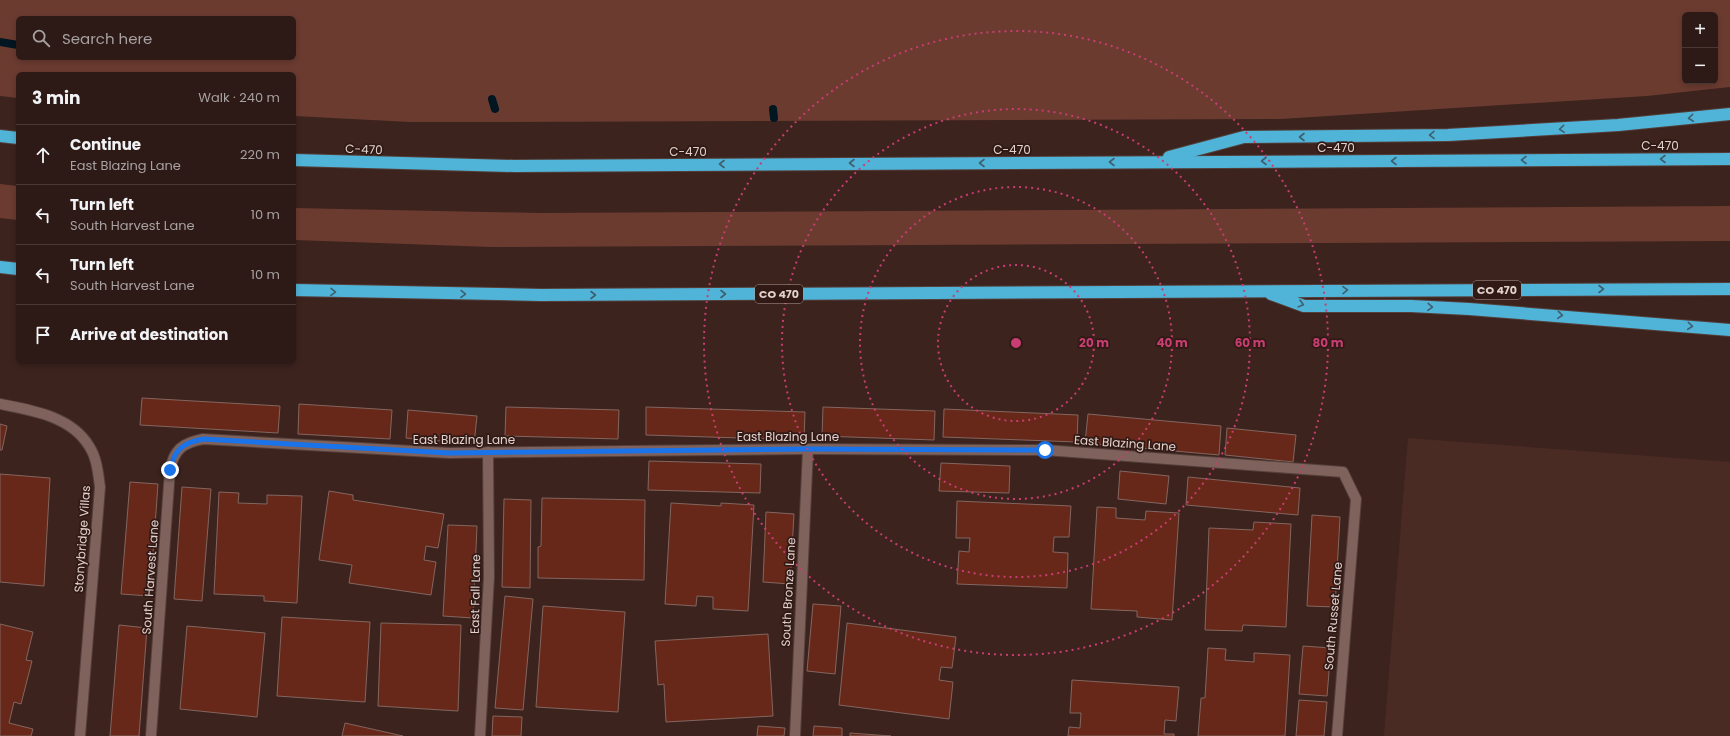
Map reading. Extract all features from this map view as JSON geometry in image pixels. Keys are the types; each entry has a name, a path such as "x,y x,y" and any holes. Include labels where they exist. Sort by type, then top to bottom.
{"highway":[{"path":"1151,162 1244,137 1448,135 1625,124 1730,114"},
{"path":"0,136 16,138"},
{"name":"C-470","path":"296,160 514,166 1730,159"},
{"path":"0,267 16,269"},
{"name":"CO 470","path":"296,290 534,295 1730,289"},
{"path":"1264,292 1304,306 1411,306 1730,330"}],"lane":[{"name":"Stonybridge Villas","path":"0,404 43,413 62,422 76,432 89,445 97,465 100,487 80,736"},
{"name":"East Blazing Lane","path":"203,439 420,453 808,449 1045,450 1343,472 1356,499"},
{"name":"South Harvest Lane","path":"151,736 170,470 173,456 180,448 192,441 203,439"},
{"name":"South Bronze Lane","path":"795,736 808,449"},
{"name":"East Fall Lane","path":"480,736 489,577 488,452"},
{"name":"South Russet Lane","path":"1337,736 1356,499"}],"shaded area":[{"path":"0,0 1730,0 1730,87 1647,96 1281,119 410,122 296,116 296,72 16,72 16,98 0,96"},
{"path":"0,184 16,186 16,220 0,218"},
{"path":"1730,206 1730,241 491,247 296,240 296,208 539,213"},
{"path":"1408,438 1730,462 1730,736 1384,736"}],"building":[{"path":"142,398 280,406 278,433 140,425"},
{"path":"299,404 392,410 390,439 298,434"},
{"path":"506,407 619,410 618,439 505,436"},
{"path":"646,407 805,412 804,440 646,435"},
{"path":"823,407 935,411 934,440 822,436"},
{"path":"944,409 1078,415 1077,442 943,437"},
{"path":"408,410 477,416 474,444 406,438"},
{"path":"1088,414 1221,426 1219,455 1085,443"},
{"path":"0,424 7,426 2,450 0,450"},
{"path":"1227,428 1296,435 1293,462 1225,455"},
{"path":"649,461 761,464 760,493 648,490"},
{"path":"941,463 1010,466 1009,493 939,491"},
{"path":"1120,471 1169,476 1166,504 1118,499"},
{"path":"0,474 50,478 44,586 0,582"},
{"path":"1188,477 1300,488 1298,515 1186,505"},
{"path":"130,482 158,484 150,596 121,594"},
{"path":"182,487 211,489 202,601 174,599"},
{"path":"329,491 353,495 353,500 444,514 438,548 426,546 424,560 436,562 431,595 349,583 352,565 319,560"},
{"path":"219,492 239,493 238,503 267,504 267,495 302,496 297,603 264,601 264,596 214,594"},
{"path":"542,498 645,500 644,580 538,578 538,547 541,546"},
{"path":"504,499 531,500 530,588 502,587"},
{"path":"957,501 1071,506 1069,537 1054,537 1053,552 1068,553 1067,588 957,584 959,551 969,552 970,538 956,538"},
{"path":"671,503 721,506 721,503 754,505 748,611 713,609 713,597 697,596 696,606 665,604"},
{"path":"1097,507 1116,508 1116,518 1145,520 1146,511 1179,513 1172,620 1137,617 1137,611 1091,609"},
{"path":"766,512 794,514 790,584 763,582"},
{"path":"1312,515 1340,517 1335,607 1307,606"},
{"path":"1254,522 1291,524 1286,627 1243,625 1242,631 1205,630 1209,528 1253,530"},
{"path":"448,525 477,526 473,618 443,616"},
{"path":"505,596 533,599 523,710 495,708"},
{"path":"813,604 841,606 835,674 807,671"},
{"path":"543,606 625,612 618,712 536,707"},
{"path":"282,617 370,622 365,702 277,696"},
{"path":"381,623 461,625 458,711 378,706"},
{"path":"847,623 956,637 952,668 941,667 939,680 953,682 949,719 839,705"},
{"path":"0,624 33,632 26,660 32,661 21,704 14,702 9,723 33,729 31,736 0,736"},
{"path":"119,625 147,628 139,736 110,736"},
{"path":"187,626 265,633 257,717 180,709"},
{"path":"768,634 773,716 666,722 664,684 658,685 655,641"},
{"path":"1303,646 1331,648 1327,696 1299,694"},
{"path":"1208,648 1226,649 1225,660 1254,662 1254,653 1290,655 1285,736 1198,736 1201,698 1205,698"},
{"path":"1072,680 1179,687 1176,721 1165,720 1164,734 1174,734 1174,736 1068,736 1069,727 1080,728 1081,713 1070,713"},
{"path":"1299,700 1327,702 1324,736 1296,736"},
{"path":"493,716 522,717 521,736 492,736"},
{"path":"345,723 403,736 342,736"},
{"path":"758,726 785,728 784,736 757,736"},
{"path":"814,726 842,728 842,736 813,736"},
{"path":"850,733 891,736 850,736"}],"waterway":[{"path":"0,42 16,45"},
{"path":"492,99 495,109"},
{"path":"773,109 774,118"}],"route":[{"path":"170,470 173,456 180,448 192,441 203,439 420,453 808,449 1045,450"}]}
